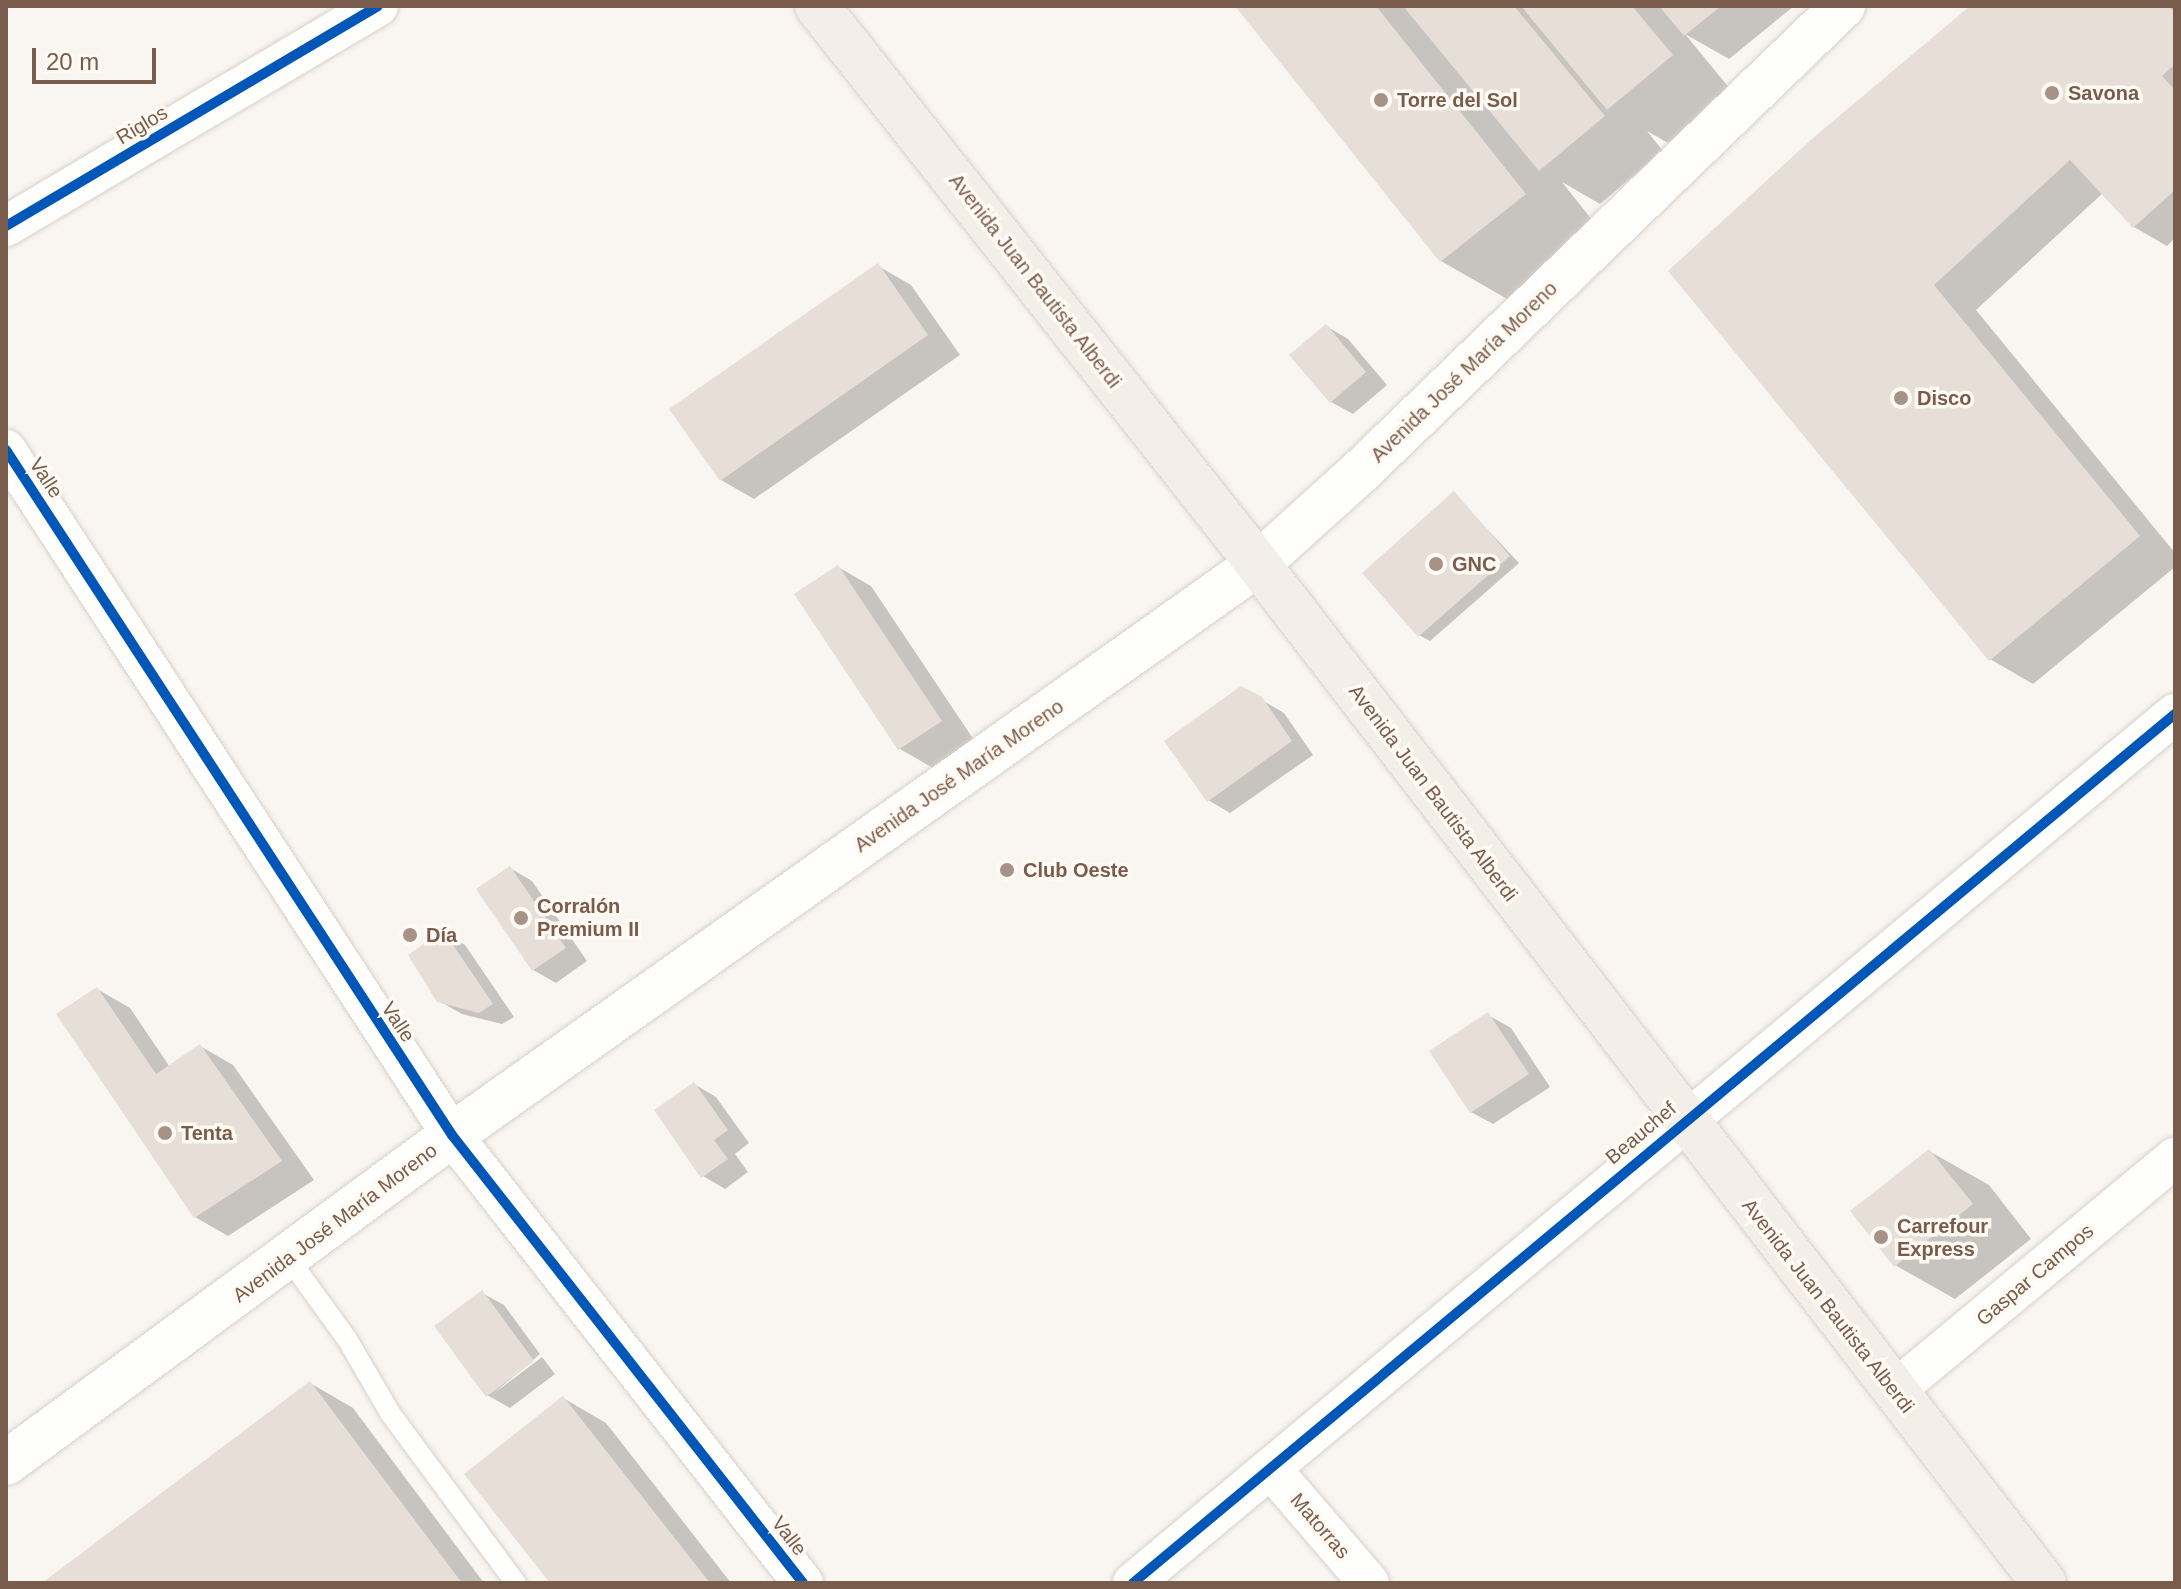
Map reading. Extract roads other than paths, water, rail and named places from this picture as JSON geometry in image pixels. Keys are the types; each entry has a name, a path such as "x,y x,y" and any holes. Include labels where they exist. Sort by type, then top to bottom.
{"main road":[{"name":"Avenida Juan Bautista Alberdi","path":"817,6 1258,564 1684,1121 2044,1583"},
{"name":"Avenida José María Moreno","path":"6,1463 289,1259 452,1135 1258,564 1361,471 1843,6"}],"street":[{"name":"Riglos","path":"6,226 378,6"},
{"name":"Valle","path":"6,450 452,1135 803,1583"},
{"name":"Beauchef","path":"1133,1583 2175,714"},
{"name":"Gaspar Campos","path":"1894,1391 2175,1158"},
{"name":"Matorras","path":"1271,1469 1369,1583"}],"lane":[{"path":"289,1259 347,1339 390,1413 516,1583"}],"place":[{"name":"Savona","path":"2052,93"},
{"name":"Torre del Sol","path":"1381,100"},
{"name":"Disco","path":"1901,398"},
{"name":"GNC","path":"1436,564"},
{"name":"Club Oeste","path":"1007,870"},
{"name":"Corralón Premium II","path":"521,918"},
{"name":"Día","path":"410,935"},
{"name":"Tenta","path":"165,1133"},
{"name":"Carrefour Express","path":"1881,1237"}]}
